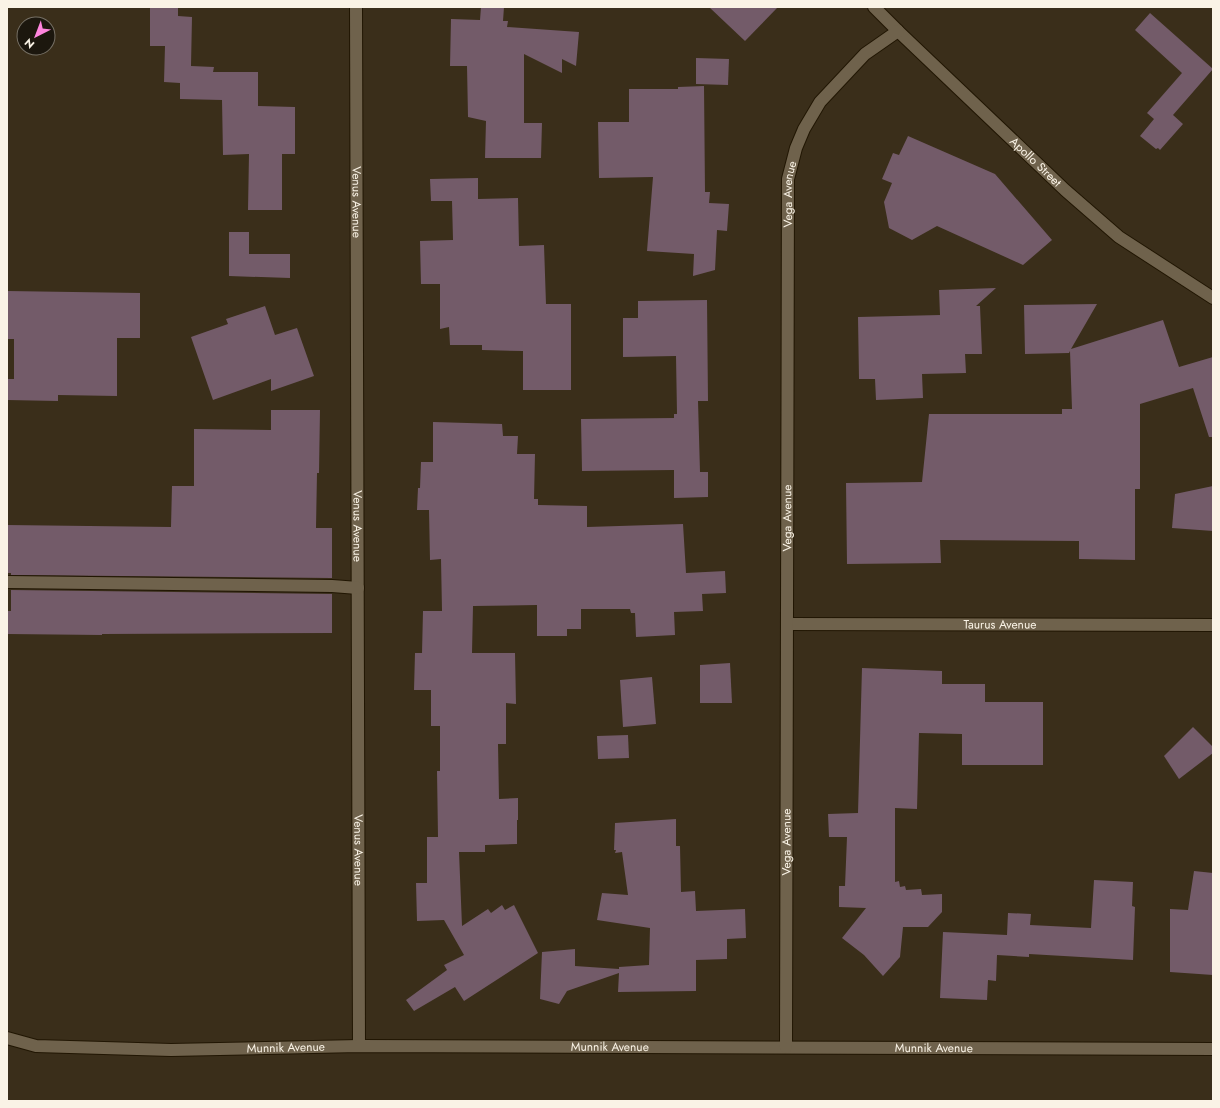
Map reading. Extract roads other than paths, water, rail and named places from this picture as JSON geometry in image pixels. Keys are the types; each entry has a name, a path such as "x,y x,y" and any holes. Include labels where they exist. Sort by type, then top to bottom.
{"street":[{"name":"Venus Avenue","path":"356,7 359,1046"},
{"name":"Apollo Street","path":"874,7 898,32 1065,190 1119,237 1213,298"},
{"name":"Vega Avenue","path":"786,1047 788,179 796,148 804,129 820,102 865,54 898,32"},
{"path":"7,582 332,586 358,588"},
{"name":"Taurus Avenue","path":"787,624 1213,625"},
{"name":"Munnik Avenue","path":"7,1038 36,1046 171,1050 359,1046 1213,1049"}]}
